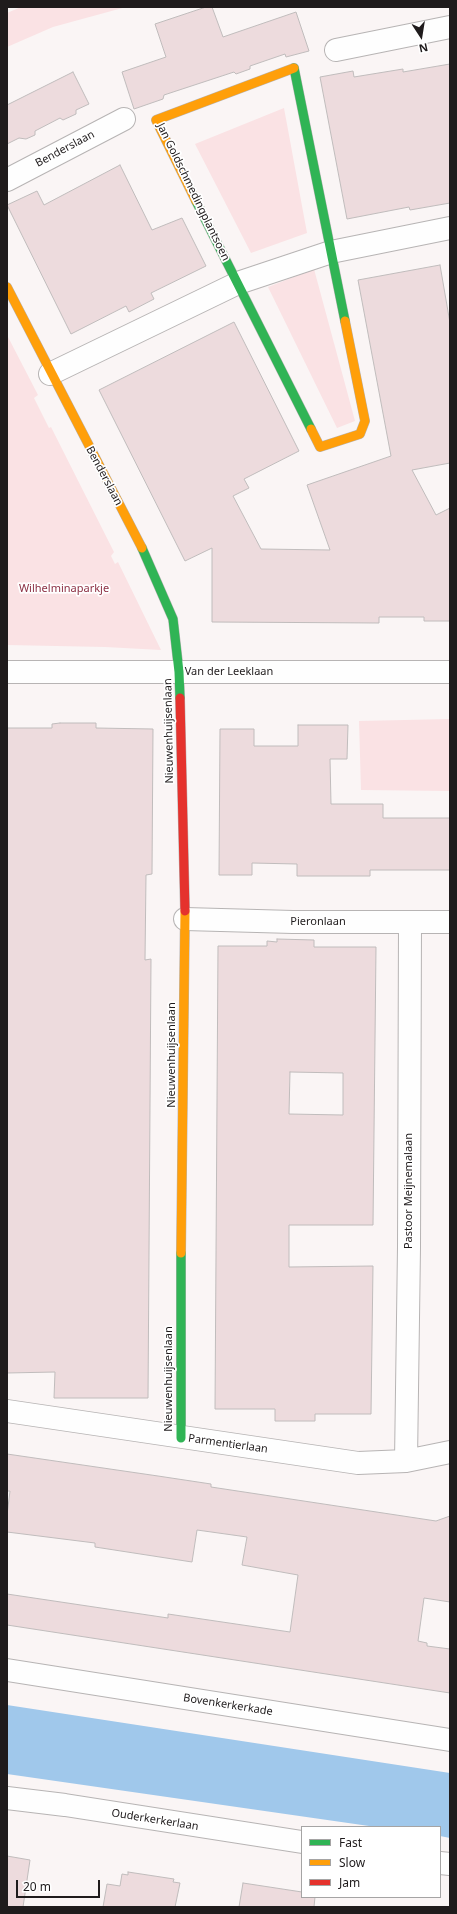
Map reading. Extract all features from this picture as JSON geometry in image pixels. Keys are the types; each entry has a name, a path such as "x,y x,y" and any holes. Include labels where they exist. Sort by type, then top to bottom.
{"street":[{"path":"336,50 450,27"},
{"name":"Jan Goldschmedingplantsoen","path":"294,68 365,421 360,434 320,447 238,283 156,120 294,68"},
{"name":"Benderslaan","path":"7,180 124,119"},
{"path":"50,374 238,283 331,252 450,228"},
{"name":"Benderslaan","path":"7,288 50,374 152,568 173,619 180,672"},
{"name":"Van der Leeklaan","path":"7,672 450,672"},
{"name":"Nieuwenhuijsenlaan","path":"180,672 185,919 181,1268 181,1438"},
{"name":"Pieronlaan","path":"185,919 450,922"},
{"name":"Pastoor Meijnemalaan","path":"406,1461 409,1247 410,922"},
{"name":"Parmentierlaan","path":"7,1411 181,1438 358,1463 406,1461 450,1452"},
{"name":"Bovenkerkerkade","path":"7,1670 450,1740"},
{"name":"Ouderkerkerlaan","path":"7,1798 65,1805 301,1842"}],"green space":[{"path":"21,7 126,7 53,27 7,47 7,13"},
{"path":"284,108 307,233 251,253 195,144"},
{"path":"314,269 355,421 337,428 268,287"},
{"name":"Wilhelminaparkje","path":"7,335 38,395 34,398 49,428 51,427 114,552 111,556 115,564 118,562 161,650 7,645"},
{"path":"450,719 450,791 361,790 359,721"}],"water":[{"path":"7,1705 450,1773 450,1838 441,1836 441,1826 369,1826 7,1774"}],"building":[{"path":"206,7 212,7 223,37 296,12 309,51 286,57 285,54 250,66 250,69 236,74 234,72 164,95 163,99 134,109 122,72 166,57 155,24"},
{"path":"450,64 450,203 410,210 409,207 347,219 320,77 353,71 354,77 403,69 403,72"},
{"path":"73,72 89,104 76,110 76,114 63,120 60,118 35,131 35,135 26,139 19,138 7,144 7,105"},
{"path":"120,165 152,230 182,218 206,266 151,293 154,299 129,312 126,306 71,334 7,205 37,191 44,205"},
{"path":"440,265 450,323 450,463 412,470 436,515 450,508 450,621 424,621 424,617 379,617 379,623 212,622 212,548 185,561 99,390 234,322 299,451 244,479 249,488 233,496 261,549 330,550 307,485 391,456 358,280"},
{"path":"96,723 96,728 153,729 152,874 146,875 145,960 151,959 148,1398 54,1398 55,1372 7,1373 7,728 52,728 52,724"},
{"path":"298,725 348,725 347,759 330,759 331,804 383,804 383,818 450,818 450,870 370,870 370,876 297,876 297,864 252,863 252,875 219,875 220,729 254,729 254,746 298,746"},
{"path":"277,939 314,940 314,947 376,947 373,1225 289,1225 289,1267 373,1266 371,1414 315,1414 315,1421 275,1421 275,1409 215,1409 218,946 267,946 267,941 277,942","holes":["290,1072 343,1073 343,1115 289,1114"]},
{"path":"7,1454 211,1484 211,1487 436,1521 450,1516 450,1602 424,1598 418,1641 427,1643 427,1646 450,1649 450,1693 7,1625 7,1594 168,1618 168,1614 290,1632 298,1575 242,1565 247,1537 197,1530 192,1562 95,1547 95,1543 7,1532 7,1515 10,1491 7,1491"},
{"path":"7,1856 30,1860 23,1907 7,1907"},
{"path":"128,1872 174,1879 173,1882 180,1883 175,1907 103,1907 107,1884 120,1886 122,1874 128,1875"},
{"path":"243,1883 301,1892 301,1898 315,1898 314,1907 239,1907"}],"traffic: fast":[{"path":"294,68 345,321"},
{"path":"196,201 311,429"},
{"path":"142,548 173,619 179,672 180,698"},
{"path":"181,1253 181,1438"}],"traffic: slow":[{"path":"196,201 156,120 294,68"},
{"path":"7,287 142,548"},
{"path":"311,429 320,447 360,434 365,421 345,321"},
{"path":"181,1253 185,911"}],"traffic: jam":[{"path":"180,698 185,911"}]}
